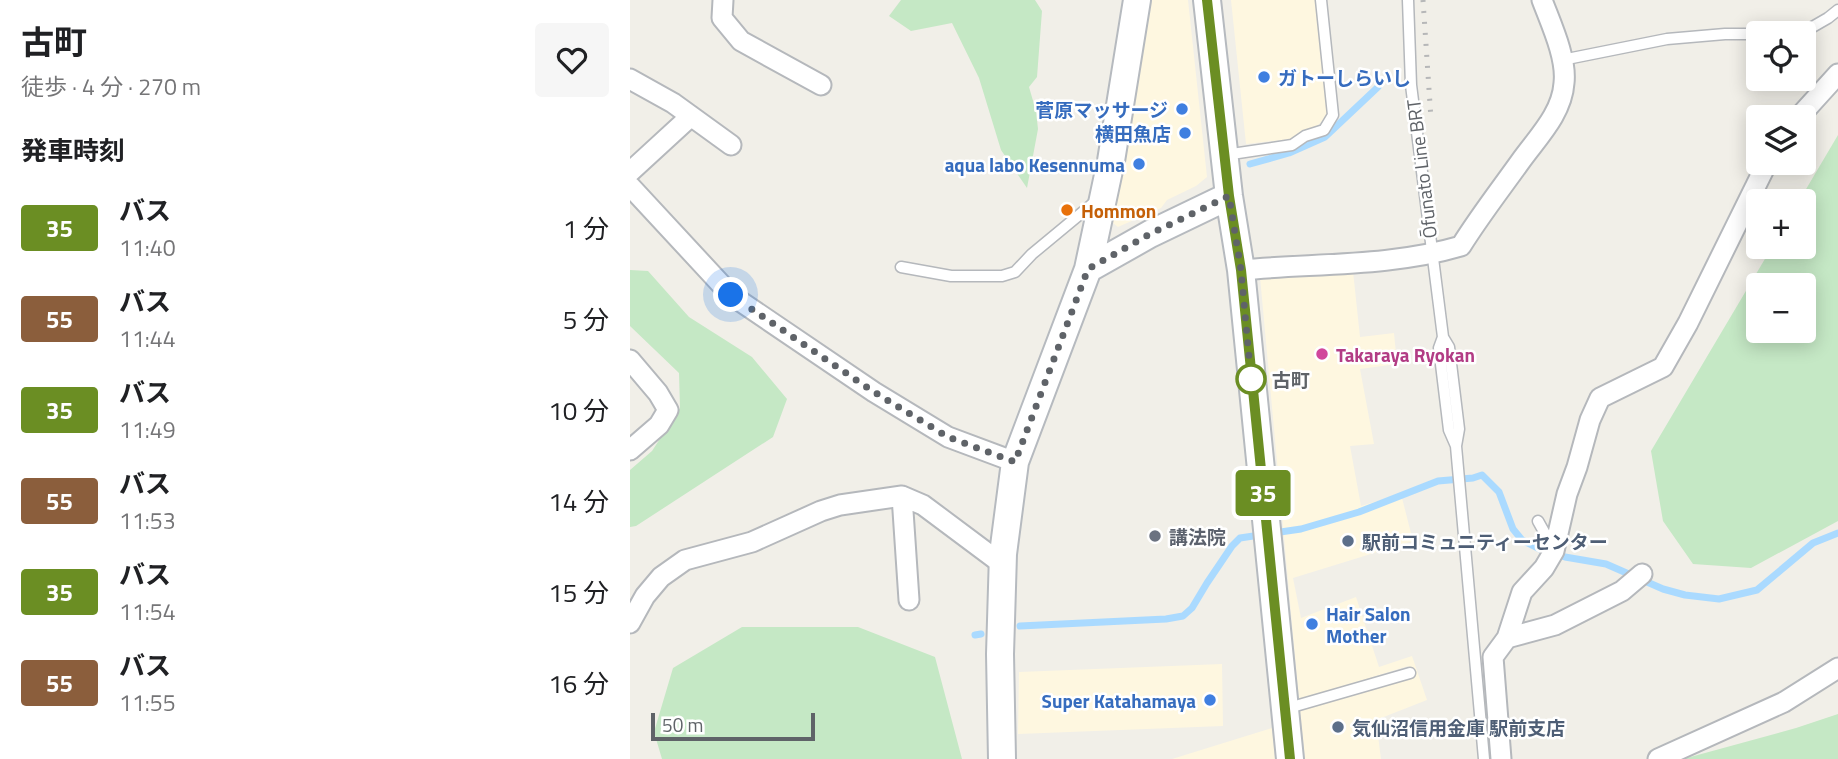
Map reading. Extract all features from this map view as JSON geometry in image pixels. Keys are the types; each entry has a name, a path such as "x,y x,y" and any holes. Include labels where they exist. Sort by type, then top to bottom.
{"street":[{"path":"723,0 722,18 741,41 821,85"},
{"path":"1002,759 1002,564 1015,462 1088,269 1114,148 1137,0"},
{"path":"1207,0 1229,196 1241,270 1290,759"},
{"path":"1241,270 1396,260 1461,246 1556,111 1564,83 1562,60 1542,0"},
{"path":"1810,105 1838,74"},
{"path":"630,79 673,103 731,145"},
{"path":"630,172 691,116"},
{"path":"1501,759 1493,657 1507,639 1522,592 1550,558 1590,420 1600,398 1662,367 1688,323 1761,175"},
{"path":"630,186 731,295 874,392 948,437 1015,462"},
{"path":"1088,269 1150,234 1229,196"},
{"path":"630,360 658,393 668,410 659,425 630,450"},
{"path":"630,623 645,596 661,577 685,561 752,542 840,505 902,496 923,505 1002,564"},
{"path":"902,496 909,600"},
{"path":"1507,639 1555,625 1622,591 1642,574"},
{"path":"1658,759 1784,702 1838,668"}],"lane":[{"path":"1224,155 1292,145 1305,136 1324,130 1333,115 1321,0"},
{"name":"Ōfunato Line BRT","path":"1408,0 1412,85 1443,337 1439,348 1449,430 1456,446 1484,759"},
{"path":"1816,25 1838,10"},
{"path":"1562,60 1667,39 1746,34"},
{"path":"901,267 951,276 1003,276 1015,272 1032,254 1104,194"},
{"path":"1538,521 1550,558"},
{"path":"1285,709 1410,673"}],"shaded area":[{"path":"1143,0 1188,0 1207,177 1196,186 1167,200 1161,208 1118,227 1107,218"},
{"path":"1231,0 1316,0 1328,115 1316,127 1291,139 1246,144"},
{"path":"1353,271 1360,337 1394,333 1397,364 1360,369 1374,444 1350,446 1361,506 1401,494 1413,541 1293,578 1301,618 1356,597 1379,667 1412,656 1427,700 1376,720 1381,759 1305,759 1300,711 1412,675 1408,666 1299,700 1260,277"},
{"path":"1222,664 1223,726 1018,734 1019,672"},
{"path":"1272,728 1275,759 1172,759"}],"green space":[{"path":"901,0 1035,0 1042,11 1037,77 1029,87 1038,129 1027,188 1001,150 979,78 952,23 911,31 889,16"},
{"path":"1838,135 1838,521 1751,568 1693,564 1663,521 1651,451 1746,291 1746,343 1816,343 1816,273 1757,273 1765,259 1816,259 1816,189 1806,189"},
{"path":"630,270 648,271 689,317 752,357 787,399 773,437 636,526 630,527 630,470 652,451 680,408 679,373 630,326"},
{"path":"742,627 858,627 935,657 962,759 662,759 654,732 673,668"},
{"path":"1838,714 1838,759 1683,759 1796,728"}],"waterway":[{"path":"1250,164 1289,153 1325,137 1378,87"},
{"path":"1020,626 1183,616 1192,608 1240,538 1301,529 1359,512 1438,481 1482,475 1499,492 1513,529 1522,540 1565,557 1606,564 1663,589 1685,595 1719,599 1757,590 1813,543 1838,533"},
{"path":"975,635 981,634"}],"railway":[{"path":"1423,0 1431,119"}],"bus line":[{"name":"35","path":"1207,0 1229,196 1241,270 1290,759"}],"place":[{"name":"ガトーしらいし","path":"1264,77"},
{"name":"菅原マッサージ","path":"1182,109"},
{"name":"横田魚店","path":"1185,133"},
{"name":"aqua labo Kesennuma","path":"1139,164"},
{"name":"Hommon","path":"1067,210"},
{"name":"Takaraya Ryokan","path":"1322,354"},
{"name":"古町","path":"1251,379"},
{"name":"講法院","path":"1155,536"},
{"name":"駅前コミュニティーセンター","path":"1348,541"},
{"name":"Hair Salon Mother","path":"1312,624"},
{"name":"Super Katahamaya","path":"1210,700"},
{"name":"気仙沼信用金庫 駅前支店","path":"1338,727"}],"route":[{"path":"731,295 874,392 948,437 1015,462 1088,269 1150,234 1229,196 1241,270 1251,379"}]}
